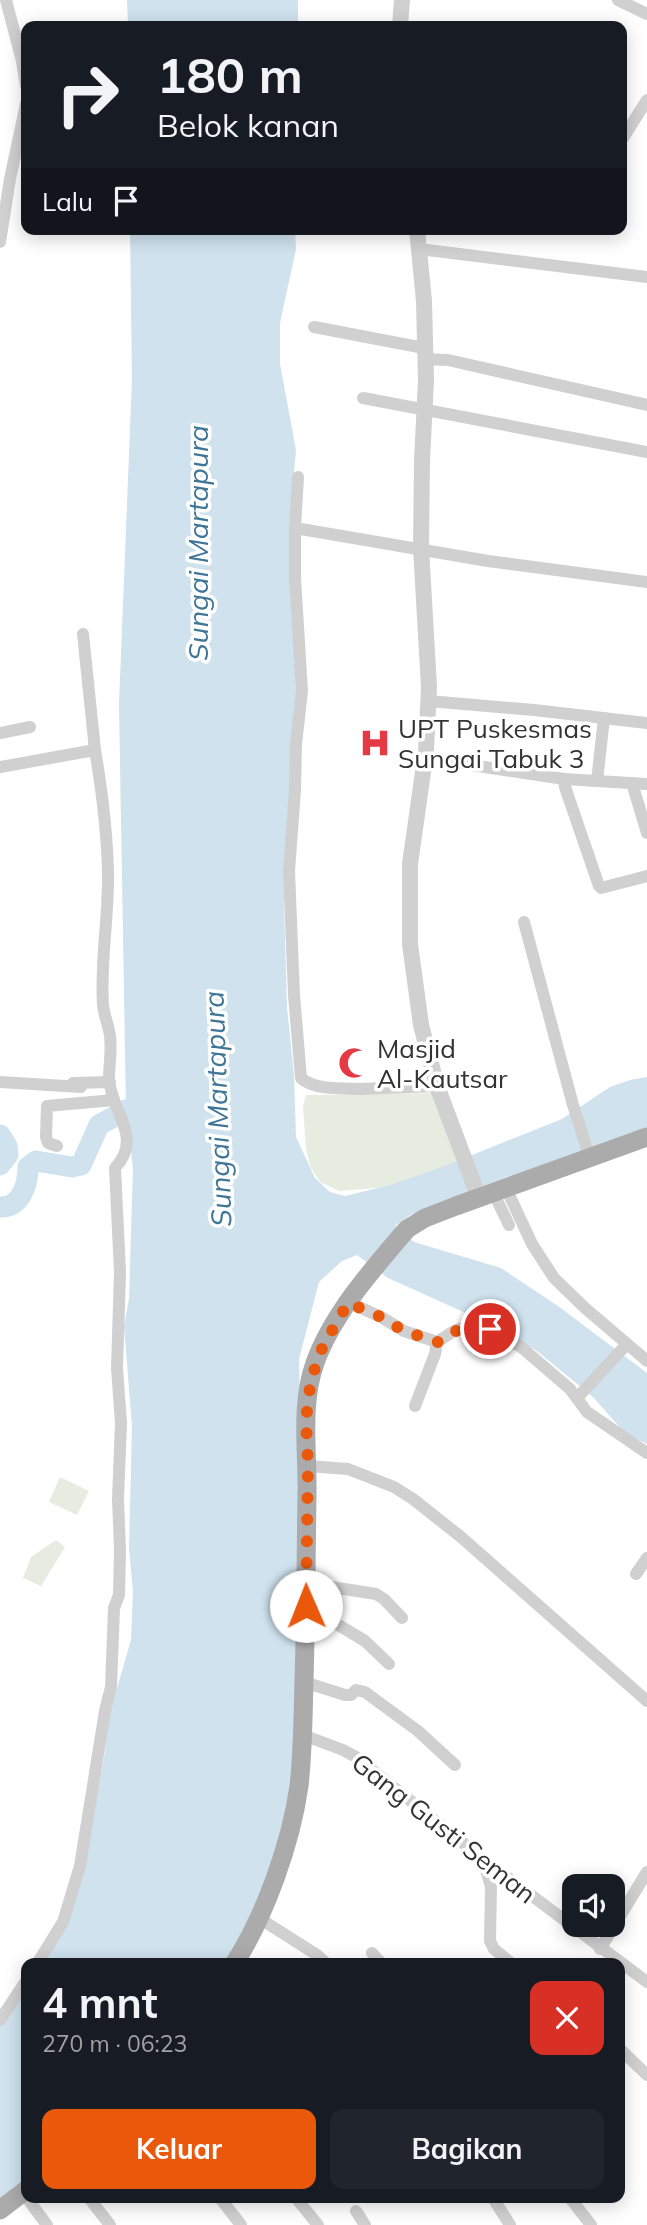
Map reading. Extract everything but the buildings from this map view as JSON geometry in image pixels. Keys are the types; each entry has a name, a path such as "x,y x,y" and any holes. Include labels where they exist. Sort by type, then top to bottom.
{"main road":[{"path":"239,1958 259,1919 295,1810 303,1735 308,1465 306,1419 311,1379 323,1346 364,1280 407,1229 425,1218 489,1193 647,1137"},
{"path":"0,2210 21,2197"}],"street":[{"path":"6,0 21,57"},
{"path":"400,21 402,0"},
{"path":"626,2 647,14"},
{"path":"627,130 647,100"},
{"path":"0,242 21,131"},
{"path":"418,235 424,301 425,354 421,548 429,666 425,758 410,864 408,919 412,964 421,1025 438,1086 463,1151 509,1225"},
{"path":"419,249 647,277"},
{"path":"314,327 647,405"},
{"path":"363,398 647,452"},
{"path":"298,477 295,578 302,691 296,744 289,871 294,995 301,1078 322,1086 364,1089"},
{"path":"295,528 488,561 647,582"},
{"path":"41,1958 63,1922 80,1867 111,1687 114,1608 119,1595 118,1499 121,1423 117,1368 120,1272 116,1168 123,1160 128,1144 124,1120 110,1082 111,1038 103,1008 108,873 103,800 83,634"},
{"path":"428,701 647,723"},
{"path":"597,781 604,718"},
{"path":"0,733 30,727"},
{"path":"0,767 95,750"},
{"path":"425,758 564,779 647,784"},
{"path":"564,779 599,886 611,886 647,876"},
{"path":"632,783 647,833"},
{"path":"524,922 572,1105 589,1156"},
{"path":"0,1082 81,1087"},
{"path":"67,1086 70,1083 110,1082"},
{"path":"320,1090 438,1086"},
{"path":"57,1146 48,1143 46,1136 47,1106 116,1104"},
{"path":"489,1193 532,1244 554,1278 625,1347 644,1354"},
{"path":"348,1303 381,1317 404,1331 438,1342"},
{"path":"415,1406 438,1342 454,1331 478,1326 490,1329 521,1347 579,1396 580,1405 600,1422 647,1453"},
{"path":"579,1396 625,1347"},
{"path":"308,1465 348,1469 394,1487 413,1499 461,1537 647,1701"},
{"path":"636,1574 647,1559"},
{"path":"306,1583 376,1594 402,1618"},
{"path":"306,1606 365,1641 389,1664"},
{"path":"304,1682 345,1695 351,1695 356,1689 365,1692 418,1731 455,1765"},
{"name":"Gang Gusti Seman","path":"303,1735 356,1758 614,1958"},
{"path":"483,1859 491,1887 490,1941 505,1958"},
{"path":"600,1948 647,1872"},
{"path":"259,1919 289,1936 319,1958"},
{"path":"372,1953 377,1958"},
{"name":"Gang Gusti Seman","path":"625,1966 647,1982"},
{"path":"0,2020 21,1988"},
{"path":"625,2054 647,2075"},
{"path":"32,2203 47,2225"},
{"path":"93,2203 110,2225"},
{"path":"224,2203 241,2225"},
{"path":"300,2203 318,2225"},
{"path":"496,2203 510,2225"},
{"path":"574,2203 591,2225"},
{"path":"356,2211 365,2225"}],"shaded area":[{"path":"432,1093 460,1161 415,1181 375,1188 339,1191 320,1182 311,1168 306,1149 303,1107 306,1095"},
{"path":"60,1477 89,1491 77,1515 49,1502"},
{"path":"56,1540 65,1547 41,1586 23,1578 31,1557"}],"water":[{"path":"127,0 298,0 298,21 128,21"},
{"name":"Sungai Martapura","path":"130,235 295,235 296,249 280,323 280,364 296,450 290,514 298,688 284,904 287,1007 294,1075 296,1137 315,1178 330,1192 345,1196 394,1184 562,1119 610,1087 647,1077 647,1128 410,1215 395,1226 414,1242 501,1268 558,1306 647,1373 647,1444 624,1432 593,1397 537,1351 488,1323 388,1278 357,1255 342,1261 319,1282 299,1359 301,1450 296,1766 275,1858 229,1958 42,1958 88,1847 109,1716 131,1640 133,1592 129,1548 132,1426 124,1326 129,1299 133,1168 126,1110 119,704 132,379"},
{"path":"21,1994 21,2186 0,2204 0,2024"}],"waterway":[{"path":"0,1207 13,1204 22,1194 28,1167 36,1161 72,1167 81,1165 99,1125 126,1110 155,1107"},
{"path":"0,1135 7,1146 8,1155 0,1165"}],"place":[{"name":"UPT Puskesmas Sungai Tabuk 3","path":"375,743"},
{"name":"Masjid Al-Kautsar","path":"354,1063"}],"route":[{"path":"306,1606 306,1419 311,1379 323,1346 348,1303 381,1317 404,1331 438,1342 444,1336 465,1328 478,1326 490,1329"}]}
